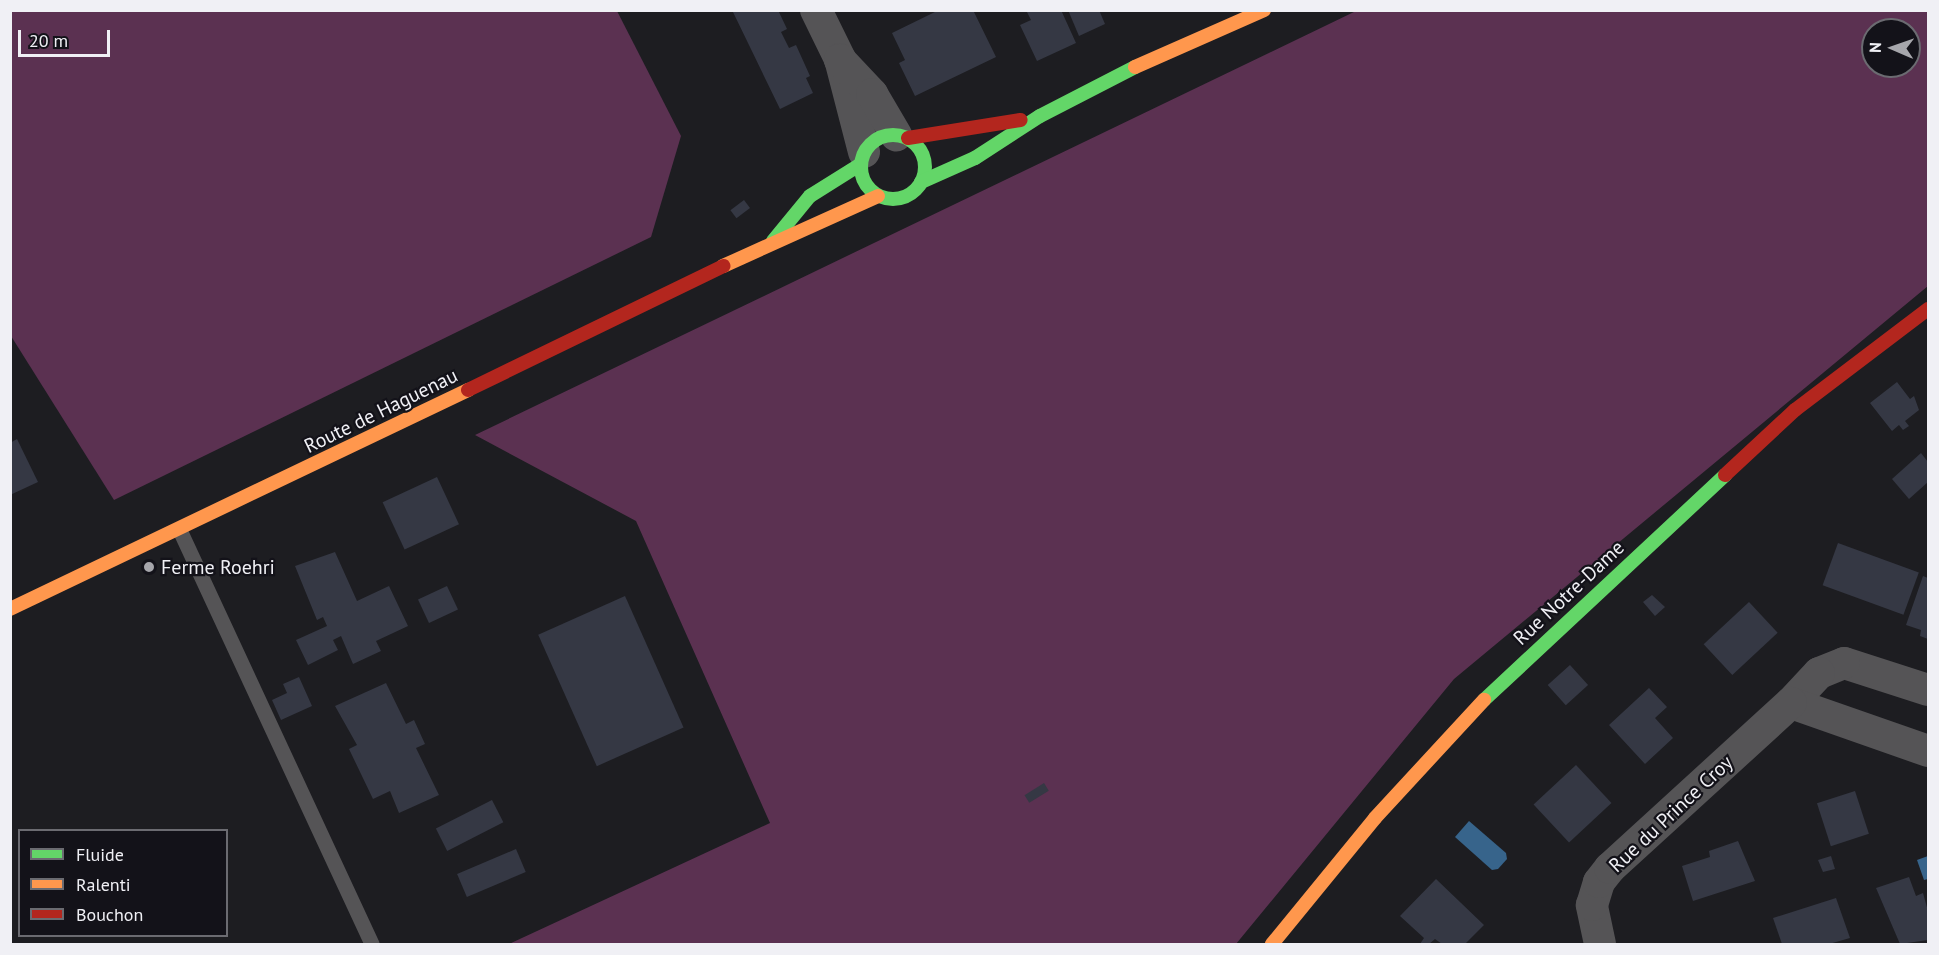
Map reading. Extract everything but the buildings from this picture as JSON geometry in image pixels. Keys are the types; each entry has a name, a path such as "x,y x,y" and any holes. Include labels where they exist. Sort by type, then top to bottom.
{"street":[{"path":"816,10 840,59 862,158 862,177 878,196 902,198 921,182 975,158 1040,116 1132,69 1264,10"},
{"path":"840,59 872,94 902,136 923,157 921,182"},
{"path":"862,158 883,136 966,131 1040,116"},
{"name":"Route de Haguenau","path":"768,246 810,196 862,158"},
{"name":"Route de Haguenau","path":"10,609 180,531 681,285 878,196"},
{"name":"Rue Notre-Dame","path":"1272,945 1382,809 1478,705 1794,410 1929,309"},
{"name":"Rue du Prince Croy","path":"1600,945 1592,905 1599,882 1610,868 1791,703 1819,673 1844,663 1929,690"},
{"path":"1791,703 1929,751"}],"lane":[{"path":"180,531 372,945"}],"shaded area":[{"path":"11,10 617,11 681,136 651,237 114,500 11,336"},
{"path":"1356,11 1928,11 1928,286 1454,679 1236,944 509,944 770,823 636,521 475,435"}],"water":[{"path":"1469,821 1506,853 1507,859 1498,869 1492,870 1455,837"},
{"path":"1928,856 1928,879 1924,880 1917,860"}],"traffic: fast":[{"path":"921,182 975,158 1040,116 1135,67"},
{"path":"893,135 916,144 925,167 916,190 893,199 870,190 861,167 870,144 893,135"},
{"path":"773,241 810,196 861,164"},
{"path":"1484,700 1725,475"}],"traffic: slow":[{"path":"1135,67 1264,10"},
{"path":"723,266 878,196"},
{"path":"10,609 468,390"},
{"path":"1272,944 1375,818 1484,700"}],"traffic: jam":[{"path":"908,138 1021,120"},
{"path":"468,390 723,266"},
{"path":"1725,475 1795,410 1928,309"}],"place":[{"name":"Ferme Roehri","path":"149,567"}]}
